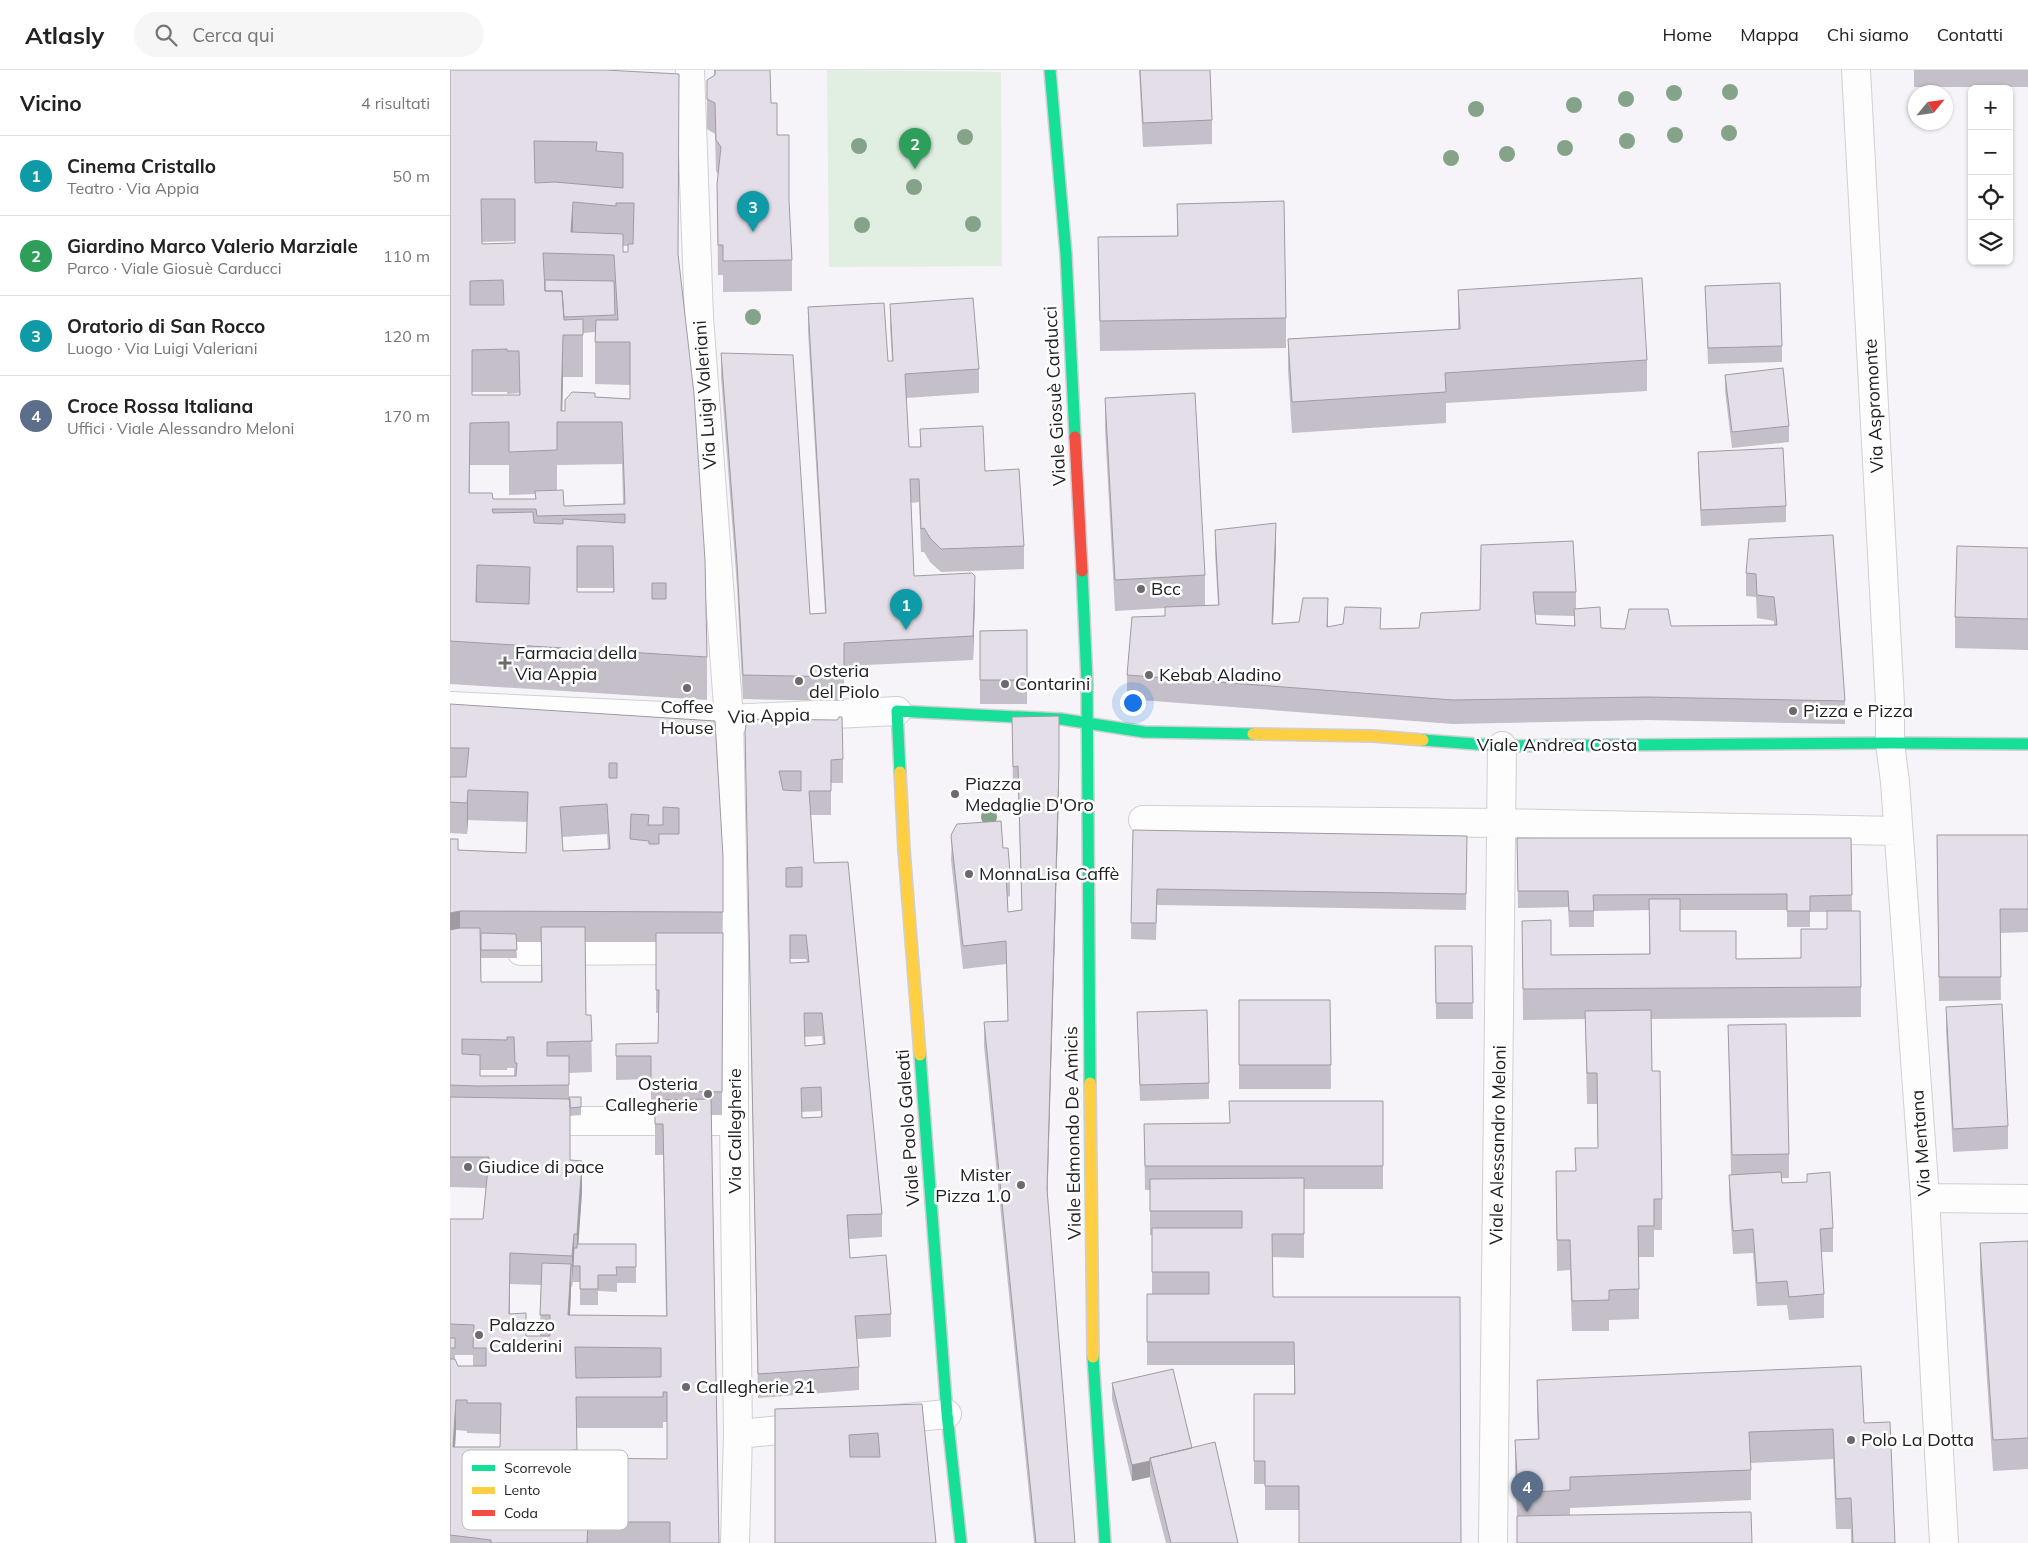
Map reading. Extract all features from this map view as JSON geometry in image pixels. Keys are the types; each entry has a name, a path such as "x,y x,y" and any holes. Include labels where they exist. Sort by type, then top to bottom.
{"street":[{"name":"Viale Giosuè Carducci","path":"1050,70 1066,254 1087,722"},
{"name":"Via Aspromonte","path":"1856,70 1890,693 1890,743"},
{"name":"Via Luigi Valeriani","path":"682,78 729,719"},
{"name":"Via Appia","path":"450,706 729,719 897,711 1087,722"},
{"name":"Viale Paolo Galeati","path":"897,711 904,850 947,1414 961,1543"},
{"name":"Via Callegherie","path":"729,719 734,950 738,1434 736,1543"},
{"name":"Viale Andrea Costa","path":"1087,722 1144,732 1373,736 1502,746 1890,743 2028,744"},
{"name":"Viale Edmondo De Amicis","path":"1087,722 1093,1375 1106,1543"},
{"name":"Via Mentana","path":"1890,743 1895,782 1925,1198 1944,1543"},
{"name":"Viale Alessandro Meloni","path":"1493,1543 1502,746"},
{"path":"1143,820 1897,830"},
{"path":"521,951 734,950"},
{"path":"507,1121 734,1121"},
{"path":"1925,1198 2028,1199"},
{"path":"866,1422 947,1414"},
{"path":"738,1434 837,1425"}],"shaded area":[{"path":"827,70 1001,72 1002,266 829,267"}],"building":[{"path":"450,70 605,70 679,74 678,254 694,394 705,560 707,657 450,641","holes":["534,141 597,142 596,151 623,153 623,188 555,182 535,183","481,199 515,199 515,243 482,244","573,202 616,206 616,203 634,203 633,244 628,244 628,252 623,252 623,234 571,232","543,253 614,255 618,320 596,320 595,342 630,342 630,399 595,397 595,393 572,392 565,400 565,411 561,411 563,335 583,335 583,319 564,320 562,291 545,291","503,280 504,305 470,305 470,281","507,349 507,351 519,351 520,395 472,395 472,350","509,422 509,452 557,450 557,422 622,422 625,504 564,506 563,490 535,491 536,499 493,499 492,493 469,493 470,423","492,509 536,509 537,516 625,514 625,523 563,519 563,524 534,523 533,512 493,513","577,546 613,546 614,592 577,592","477,565 530,567 529,604 476,602","652,583 666,583 666,599 652,599"]},
{"path":"715,70 770,70 771,103 777,103 777,135 789,135 789,200 792,260 723,261 723,245 718,245 717,184 721,147 716,140 715,103 707,99 707,80 715,75"},
{"path":"1140,70 1210,70 1212,120 1143,123"},
{"path":"1284,201 1286,318 1100,321 1098,237 1178,236 1177,204"},
{"path":"1642,278 1647,360 1445,373 1446,392 1292,402 1288,339 1460,329 1458,290"},
{"path":"545,280 614,281 615,315 564,317 562,291 545,291"},
{"path":"1780,283 1782,346 1708,348 1705,286"},
{"path":"973,298 979,369 905,374 909,447 921,447 920,429 983,426 985,471 1019,469 1024,546 941,549 930,538 924,528 921,529 919,479 910,479 914,576 972,573 975,576 973,636 844,643 844,677 743,675 737,563 721,353 793,355 810,614 826,613 808,307 884,303 888,361 893,361 890,304"},
{"path":"1783,368 1789,426 1732,432 1725,375"},
{"path":"1195,393 1205,575 1115,580 1105,398"},
{"path":"1783,448 1786,506 1701,510 1698,452"},
{"path":"1276,523 1272,624 1299,622 1303,598 1328,598 1327,627 1343,624 1345,607 1381,608 1380,629 1419,628 1421,613 1480,610 1481,545 1573,541 1576,592 1533,592 1536,624 1575,626 1574,609 1600,607 1601,628 1625,629 1629,609 1668,609 1671,626 1777,625 1774,597 1757,595 1756,574 1746,573 1749,539 1833,535 1845,701 1647,697 1453,700 1127,675 1132,617 1165,616 1165,607 1219,605 1215,530"},
{"path":"1957,546 2028,548 2028,619 1955,617"},
{"path":"1027,630 1027,680 980,680 980,631"},
{"path":"450,704 715,721 723,856 723,912 460,911 450,913 450,839 458,839 458,850 526,853 528,792 468,790 467,803 450,802 450,777 466,777 469,748 450,748","holes":["609,763 617,763 617,778 609,778","607,804 610,849 563,851 560,807","663,807 679,808 679,834 659,834 659,844 649,844 649,841 630,839 631,814 649,815 648,825 663,825"]},
{"path":"1059,716 1047,1189 1075,1543 1036,1543 984,1022 1008,1021 1006,941 963,946 951,836 957,824 1001,821 1003,848 1008,848 1010,873 1006,873 1008,912 1022,910 1018,766 1013,767 1012,717"},
{"path":"839,717 842,717 843,759 831,760 831,791 809,791 814,863 848,862 882,1214 847,1215 850,1258 886,1255 891,1314 855,1316 859,1367 758,1374 745,731 747,719 837,720","holes":["779,771 801,771 801,791 783,790","802,867 802,887 786,887 786,868","790,935 806,935 809,962 790,963","804,1013 822,1013 825,1044 805,1046","821,1087 822,1117 802,1118 801,1088"]},
{"path":"1133,830 1467,836 1466,894 1157,889 1156,923 1131,923"},
{"path":"1937,835 2028,835 2028,909 2000,909 2001,977 1939,977"},
{"path":"1517,838 1851,838 1852,895 1810,896 1810,911 1787,911 1787,894 1593,895 1594,911 1569,911 1568,891 1518,891"},
{"path":"1649,899 1680,899 1680,931 1736,931 1736,959 1801,958 1801,929 1827,929 1827,911 1860,911 1861,987 1523,989 1522,921 1551,920 1551,955 1650,954"},
{"path":"541,927 585,927 586,1015 591,1015 592,1041 547,1042 547,1056 569,1056 569,1085 450,1085 450,930 480,928 481,982 542,982","holes":["507,1037 514,1037 515,1063 517,1063 516,1076 480,1076 480,1055 462,1054 462,1039 507,1040"]},
{"path":"481,933 516,934 517,950 481,950"},
{"path":"656,933 723,933 722,1092 651,1090 651,1056 616,1056 616,1044 658,1043 659,990 656,990"},
{"path":"1435,946 1472,946 1473,1003 1436,1003"},
{"path":"1239,1000 1330,1000 1331,1065 1239,1065"},
{"path":"2002,1004 2008,1126 1953,1129 1946,1007"},
{"path":"1207,1010 1209,1083 1140,1085 1137,1012"},
{"path":"1651,1010 1652,1071 1660,1071 1662,1199 1654,1199 1654,1226 1638,1226 1639,1289 1609,1290 1609,1300 1572,1301 1570,1240 1557,1240 1556,1171 1576,1171 1575,1148 1598,1148 1597,1073 1587,1073 1585,1011"},
{"path":"1786,1024 1789,1154 1732,1155 1728,1025"},
{"name":"Palazzo Calderini","path":"450,1097 570,1099 570,1160 582,1161 577,1234 574,1234 572,1256 510,1253 509,1314 526,1313 526,1336 550,1336 550,1315 540,1315 542,1263 571,1264 568,1315 667,1316 663,1124 655,1124 655,1100 711,1099 719,1543 670,1543 670,1522 628,1522 628,1459 667,1459 667,1392 663,1392 663,1397 576,1397 577,1450 462,1450 462,1530 588,1530 587,1543 491,1543 491,1540 450,1535 450,1359 455,1359 458,1366 486,1366 486,1348 473,1348 474,1325 450,1324 450,1219 483,1219 489,1157 450,1157","holes":["575,1347 661,1348 661,1377 576,1378","456,1400 467,1400 467,1403 501,1403 500,1447 453,1447"]},
{"path":"569,1097 581,1097 581,1107 570,1108"},
{"path":"1229,1101 1383,1101 1383,1166 1145,1166 1144,1124 1230,1123"},
{"path":"1781,1172 1782,1183 1807,1182 1807,1174 1830,1172 1833,1228 1820,1229 1824,1294 1789,1297 1787,1281 1757,1283 1753,1229 1733,1231 1729,1175"},
{"path":"1304,1178 1304,1234 1272,1234 1273,1297 1460,1297 1461,1543 1299,1543 1299,1486 1265,1486 1265,1461 1254,1461 1254,1394 1295,1394 1294,1342 1147,1342 1147,1294 1209,1294 1209,1272 1152,1272 1152,1228 1242,1228 1242,1211 1150,1211 1150,1179"},
{"path":"2028,1241 2028,1438 1993,1440 1980,1243"},
{"path":"577,1244 636,1244 636,1267 616,1267 617,1275 598,1275 598,1289 580,1289 580,1266 573,1266 574,1248 577,1248"},
{"path":"450,1338 455,1338 455,1348 450,1348"},
{"path":"1861,1366 1864,1423 1890,1422 1895,1543 1853,1543 1851,1498 1836,1499 1833,1429 1749,1432 1751,1470 1570,1477 1570,1490 1518,1493 1515,1440 1539,1439 1537,1380"},
{"path":"1173,1369 1192,1448 1150,1458 1150,1461 1132,1465 1112,1383"},
{"path":"922,1404 936,1543 775,1543 775,1409","holes":["878,1433 880,1457 850,1457 849,1435"]},
{"path":"1215,1442 1238,1543 1171,1543 1150,1458"},
{"path":"1751,1512 1752,1543 1517,1543 1517,1516"}],"traffic: fast":[{"path":"1050,70 1066,254 1075,437"},
{"path":"1082,571 1087,683 1090,1083"},
{"path":"900,772 897,711 1061,719 1144,732 1253,734"},
{"path":"1423,740 1502,746 1890,743 2028,744"},
{"path":"920,1055 947,1414 961,1543"},
{"path":"1093,1357 1105,1543"}],"traffic: slow":[{"path":"1253,734 1373,736 1423,740"},
{"path":"900,772 904,850 920,1055"},
{"path":"1090,1083 1093,1357"}],"traffic: jam":[{"path":"1075,437 1082,571"}],"place":[{"name":"Giardino Marco Valerio Marziale","path":"915,169"},
{"name":"Oratorio di San Rocco","path":"753,232"},
{"name":"Bcc","path":"1141,589"},
{"name":"Cinema Cristallo","path":"906,630"},
{"name":"Farmacia della Via Appia","path":"505,663"},
{"name":"Kebab Aladino","path":"1149,675"},
{"name":"Osteria del Piolo","path":"799,681"},
{"name":"Contarini","path":"1005,684"},
{"name":"Coffee House","path":"687,688"},
{"name":"Pizza e Pizza","path":"1793,711"},
{"name":"Piazza Medaglie D'Oro","path":"955,794"},
{"name":"MonnaLisa Caffè","path":"969,874"},
{"name":"Osteria Callegherie","path":"708,1094"},
{"name":"Giudice di pace","path":"468,1167"},
{"name":"Mister Pizza 1.0","path":"1021,1185"},
{"name":"Palazzo Calderini","path":"479,1335"},
{"name":"Callegherie 21","path":"686,1387"},
{"name":"Polo La Dotta","path":"1851,1440"},
{"name":"Croce Rossa Italiana","path":"1527,1512"}]}
